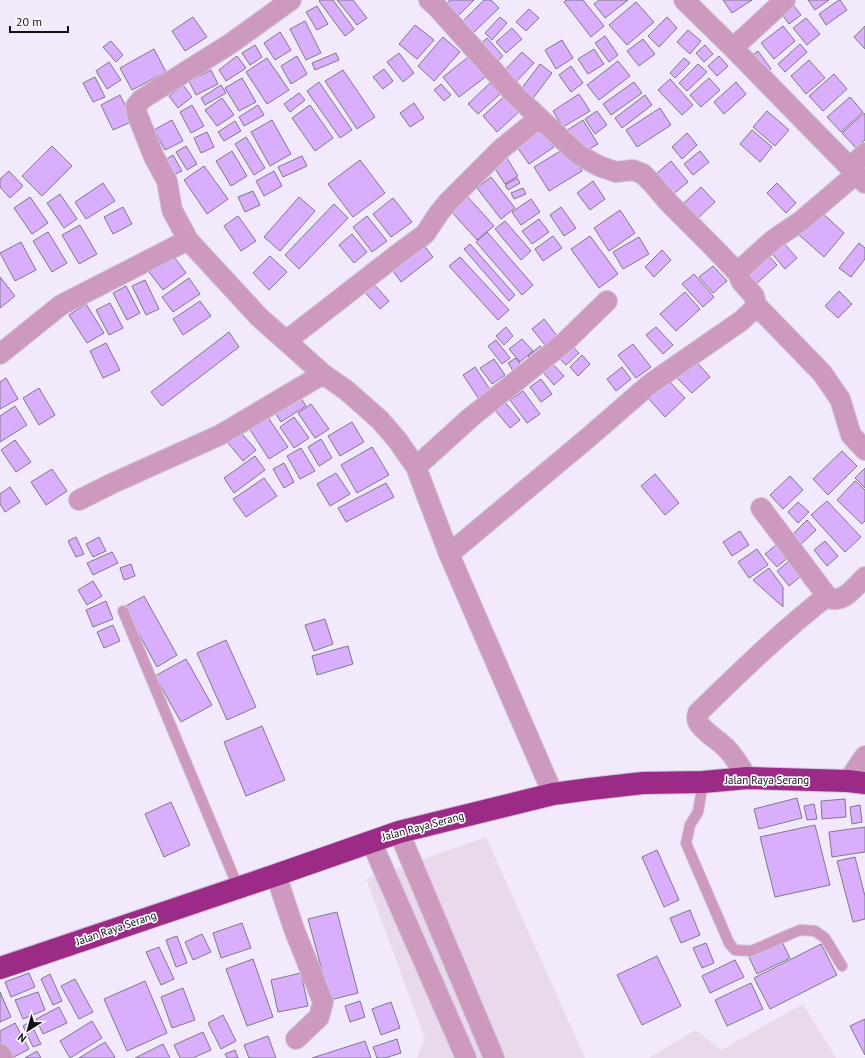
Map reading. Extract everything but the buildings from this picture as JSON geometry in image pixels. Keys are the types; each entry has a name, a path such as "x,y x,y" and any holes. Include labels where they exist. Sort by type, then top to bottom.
{"highway":[{"name":"Jalan Raya Serang","path":"0,968 399,832 553,794 643,783 703,782 746,778 856,782"}],"street":[{"path":"291,0 230,44 142,99 136,106 137,114 154,157 167,181 172,210 188,240 259,317 323,374 346,390 380,420 398,441 416,467 449,554 553,794"},
{"path":"429,0 437,7 516,96 579,155 599,166 616,172 633,170 644,174 652,182 670,203 738,273 741,281 754,296 756,305 822,373 840,399 851,434 865,450"},
{"path":"684,0 857,175"},
{"path":"733,48 785,0"},
{"path":"286,341 426,234 448,202 500,150 539,118"},
{"path":"738,273 773,240 801,221 857,175 865,153"},
{"path":"0,354 60,305 188,240"},
{"path":"416,467 470,418 565,342 607,301"},
{"path":"449,554 650,384 741,321 754,310 756,305"},
{"path":"79,500 220,435 323,374"},
{"path":"761,508 827,596 831,599 837,599 847,595 865,577"},
{"path":"746,778 732,754 698,722 698,713 761,652 827,596"},
{"path":"856,782 865,756"},
{"path":"399,832 494,1058"},
{"path":"371,841 466,1058"},
{"path":"276,875 294,929 323,1002 319,1017 296,1039"},
{"path":"0,1054 3,1058"}],"lane":[{"path":"123,611 238,887"},
{"path":"703,782 698,812 690,825 686,842 729,943 735,950 750,951 800,930 815,931 825,938 842,966"}],"shaded area":[{"path":"486,837 585,1058 417,1058 425,1038 366,879"},
{"path":"803,1004 836,1058 649,1058 696,1030 721,1050"}]}
